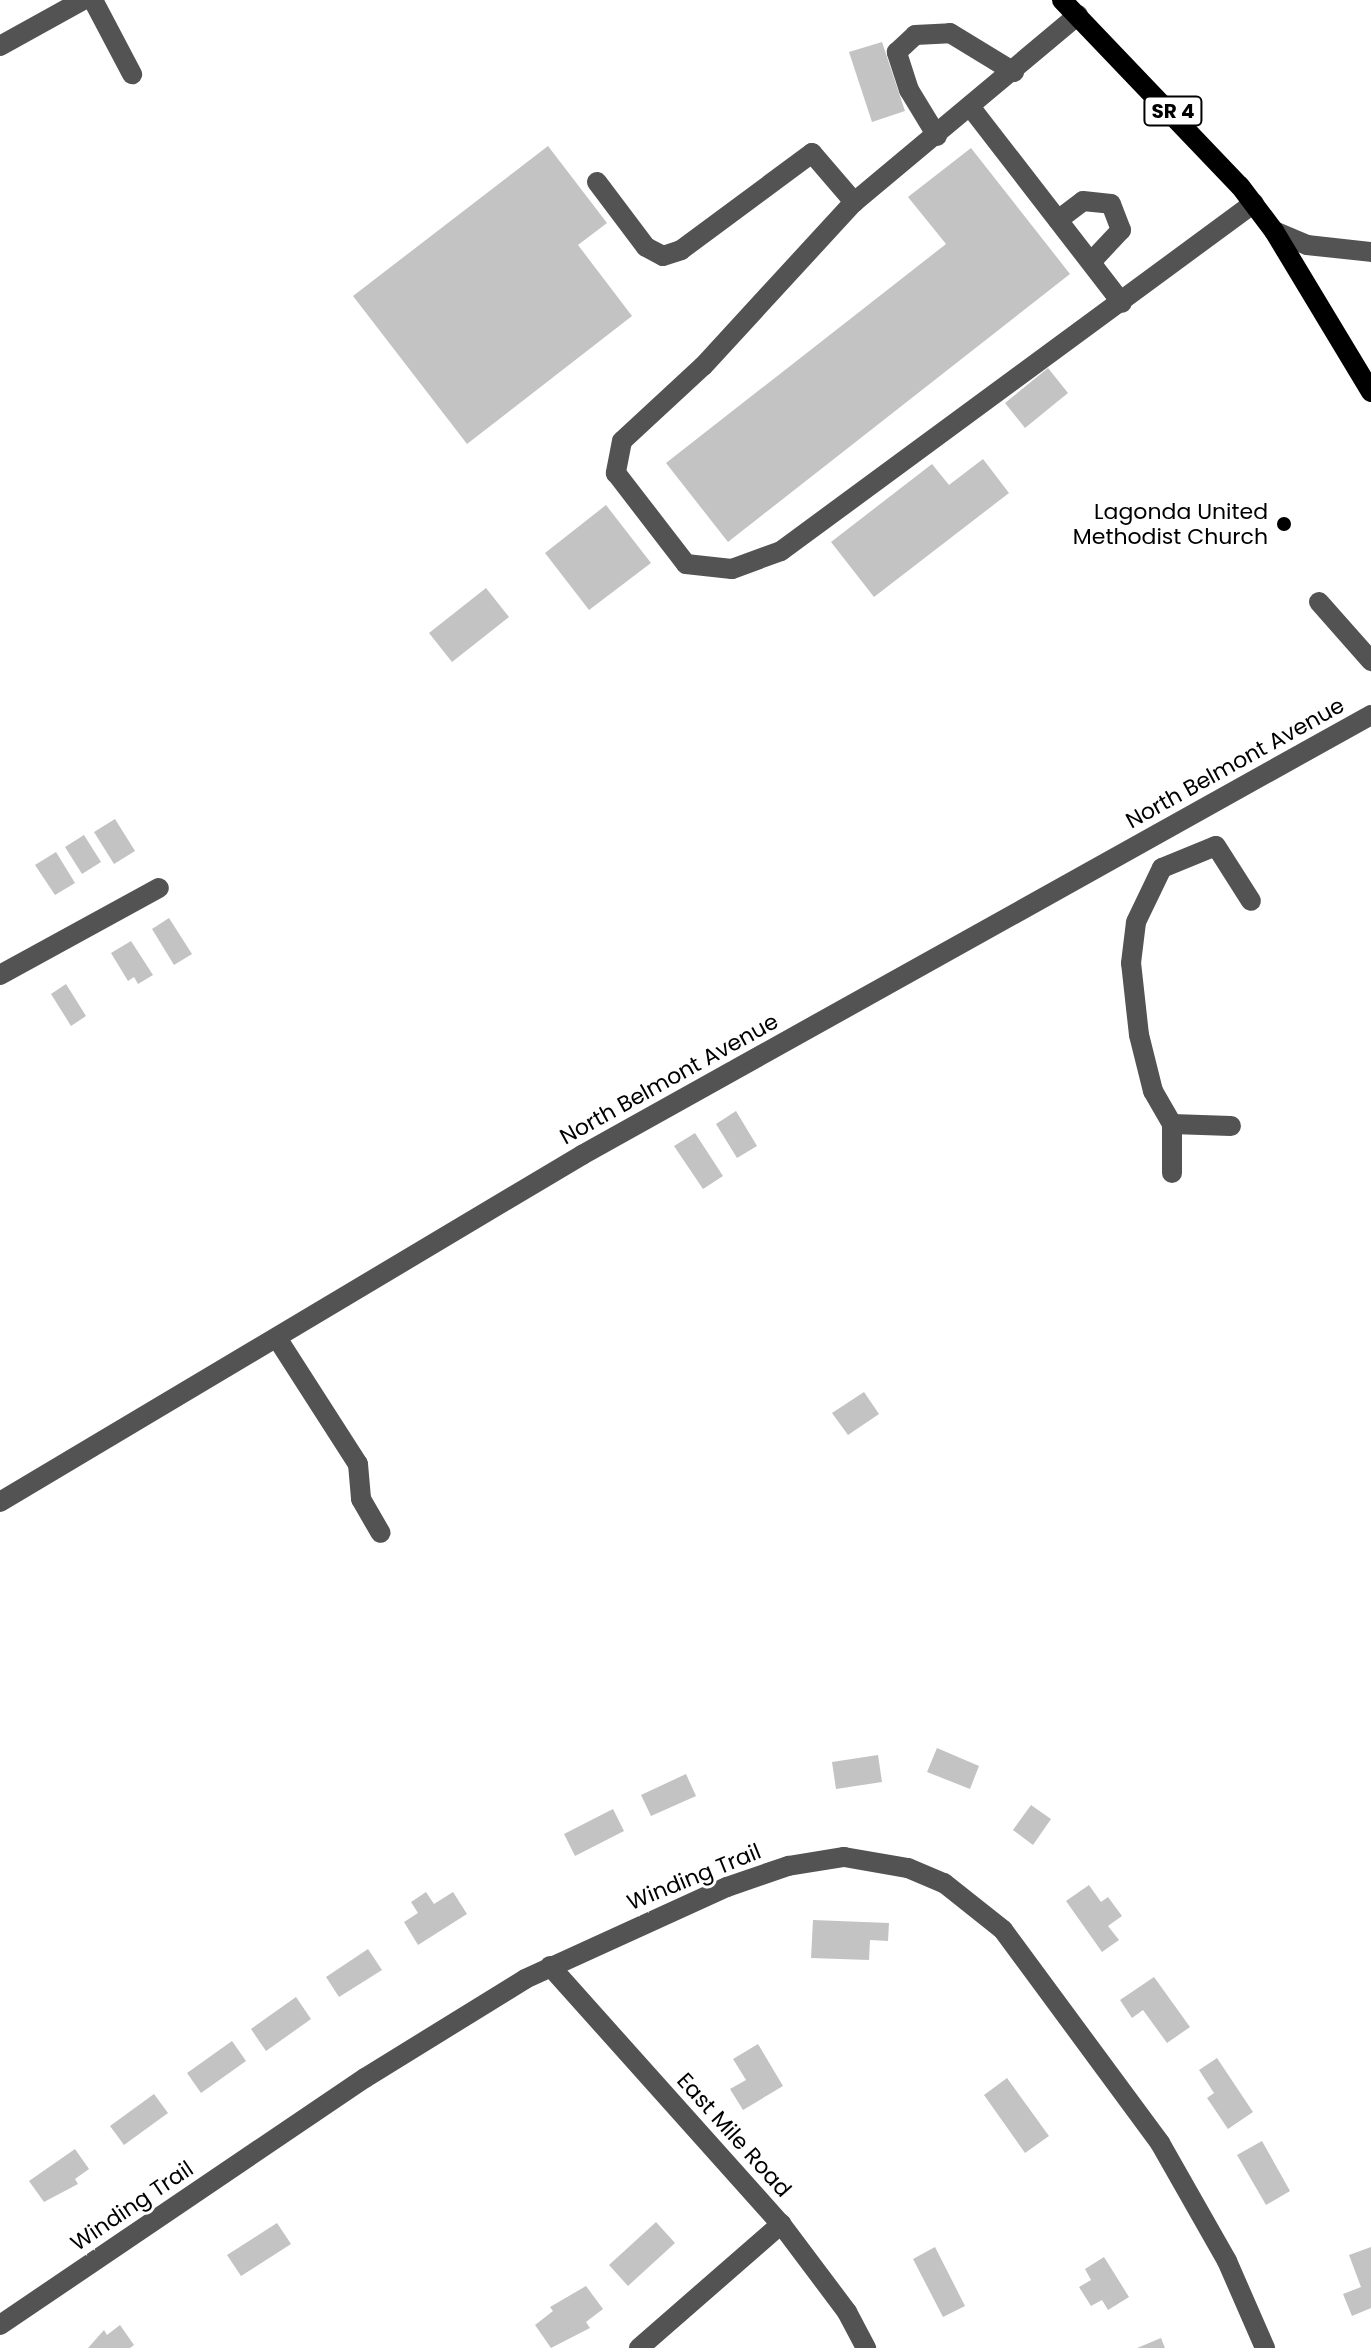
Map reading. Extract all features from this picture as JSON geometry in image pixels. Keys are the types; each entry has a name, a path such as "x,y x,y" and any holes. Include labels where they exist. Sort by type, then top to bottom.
{"main road":[{"name":"SR 4","path":"1062,0 1254,203 1371,392"}],"street":[{"path":"0,46 83,0"},
{"path":"93,0 132,74"},
{"path":"1078,15 972,109 854,202 703,366 622,441 616,473 686,564 732,569 781,551 1254,203"},
{"path":"937,136 909,90 897,52 915,35 950,33 1014,72"},
{"path":"972,109 1122,303"},
{"path":"597,182 646,247 663,256 681,250 812,153 854,202"},
{"path":"1058,220 1083,201 1111,204 1121,230 1091,262"},
{"path":"1274,231 1307,245 1371,252"},
{"path":"1319,602 1371,661"},
{"name":"North Belmont Avenue","path":"0,1502 582,1155 1371,715"},
{"path":"1148,839 1165,866"},
{"path":"1172,1173 1172,1124 1147,1069 1131,963 1148,887 1165,866 1216,846 1251,901"},
{"path":"0,975 159,888"},
{"path":"1172,1124 1231,1126"},
{"path":"277,1338 358,1464 361,1499 381,1533"},
{"name":"Winding Trail","path":"0,2325 365,2078 550,1966 727,1887 816,1859 878,1861 944,1883 1003,1930 1160,2143 1227,2261 1265,2348"},
{"name":"East Mile Road","path":"550,1966 781,2224 847,2312 866,2348"},
{"path":"639,2348 781,2224"}],"building":[{"path":"882,42 905,111 872,122 849,52"},
{"path":"548,146 607,223 578,245 632,316 467,444 353,296"},
{"path":"971,148 1070,274 728,542 666,463 946,244 908,197"},
{"path":"1048,368 1068,393 1025,428 1005,403"},
{"path":"983,459 1009,493 874,597 831,542 932,464 949,485"},
{"path":"606,505 651,563 589,610 545,553"},
{"path":"486,588 509,617 452,662 429,633"},
{"path":"115,819 135,851 114,864 94,832"},
{"path":"84,835 101,862 82,874 65,847"},
{"path":"56,852 75,883 55,895 35,865"},
{"path":"169,918 192,954 174,965 152,929"},
{"path":"131,941 153,975 138,984 134,977 128,981 111,953"},
{"path":"66,984 86,1016 71,1026 51,994"},
{"path":"736,1111 757,1146 737,1158 716,1124"},
{"path":"695,1133 723,1176 703,1189 674,1146"},
{"path":"864,1392 879,1414 848,1435 832,1413"},
{"path":"937,1748 979,1766 970,1789 927,1772"},
{"path":"878,1755 882,1782 836,1789 832,1762"},
{"path":"686,1774 696,1796 651,1816 641,1795"},
{"path":"1031,1805 1051,1819 1033,1845 1013,1830"},
{"path":"613,1809 624,1831 575,1856 564,1834"},
{"path":"1089,1885 1101,1902 1108,1897 1122,1916 1108,1926 1119,1940 1102,1952 1066,1901"},
{"path":"426,1892 434,1904 453,1892 467,1914 418,1945 404,1922 418,1913 411,1902"},
{"path":"813,1920 889,1923 888,1941 870,1940 869,1960 811,1958"},
{"path":"368,1949 382,1970 339,1997 326,1977"},
{"path":"1154,1977 1190,2027 1167,2043 1143,2010 1132,2018 1120,2000"},
{"path":"296,1997 311,2019 266,2051 251,2029"},
{"path":"232,2041 246,2061 201,2093 187,2073"},
{"path":"758,2044 783,2086 743,2110 730,2089 746,2080 733,2059"},
{"path":"1217,2058 1253,2112 1228,2129 1207,2098 1214,2093 1199,2070"},
{"path":"1007,2078 1049,2136 1025,2153 984,2095"},
{"path":"154,2094 168,2113 124,2145 110,2126"},
{"path":"1262,2141 1290,2191 1266,2205 1237,2155"},
{"path":"75,2149 89,2169 75,2179 78,2184 44,2202 29,2181"},
{"path":"656,2222 675,2243 628,2286 609,2265"},
{"path":"277,2223 291,2244 241,2276 227,2255"},
{"path":"935,2247 965,2306 943,2317 913,2259"},
{"path":"1371,2247 1371,2308 1352,2316 1343,2294 1361,2287 1349,2255"},
{"path":"1104,2257 1129,2297 1108,2310 1102,2300 1091,2306 1079,2287 1091,2280 1085,2269"},
{"path":"586,2286 603,2309 586,2322 590,2328 551,2348 535,2325 553,2311 550,2307"},
{"path":"120,2325 134,2345 130,2348 88,2348 104,2330 107,2335"},
{"path":"1161,2338 1165,2348 1137,2348"}],"place":[{"name":"Lagonda United Methodist Church","path":"1284,524"}]}
